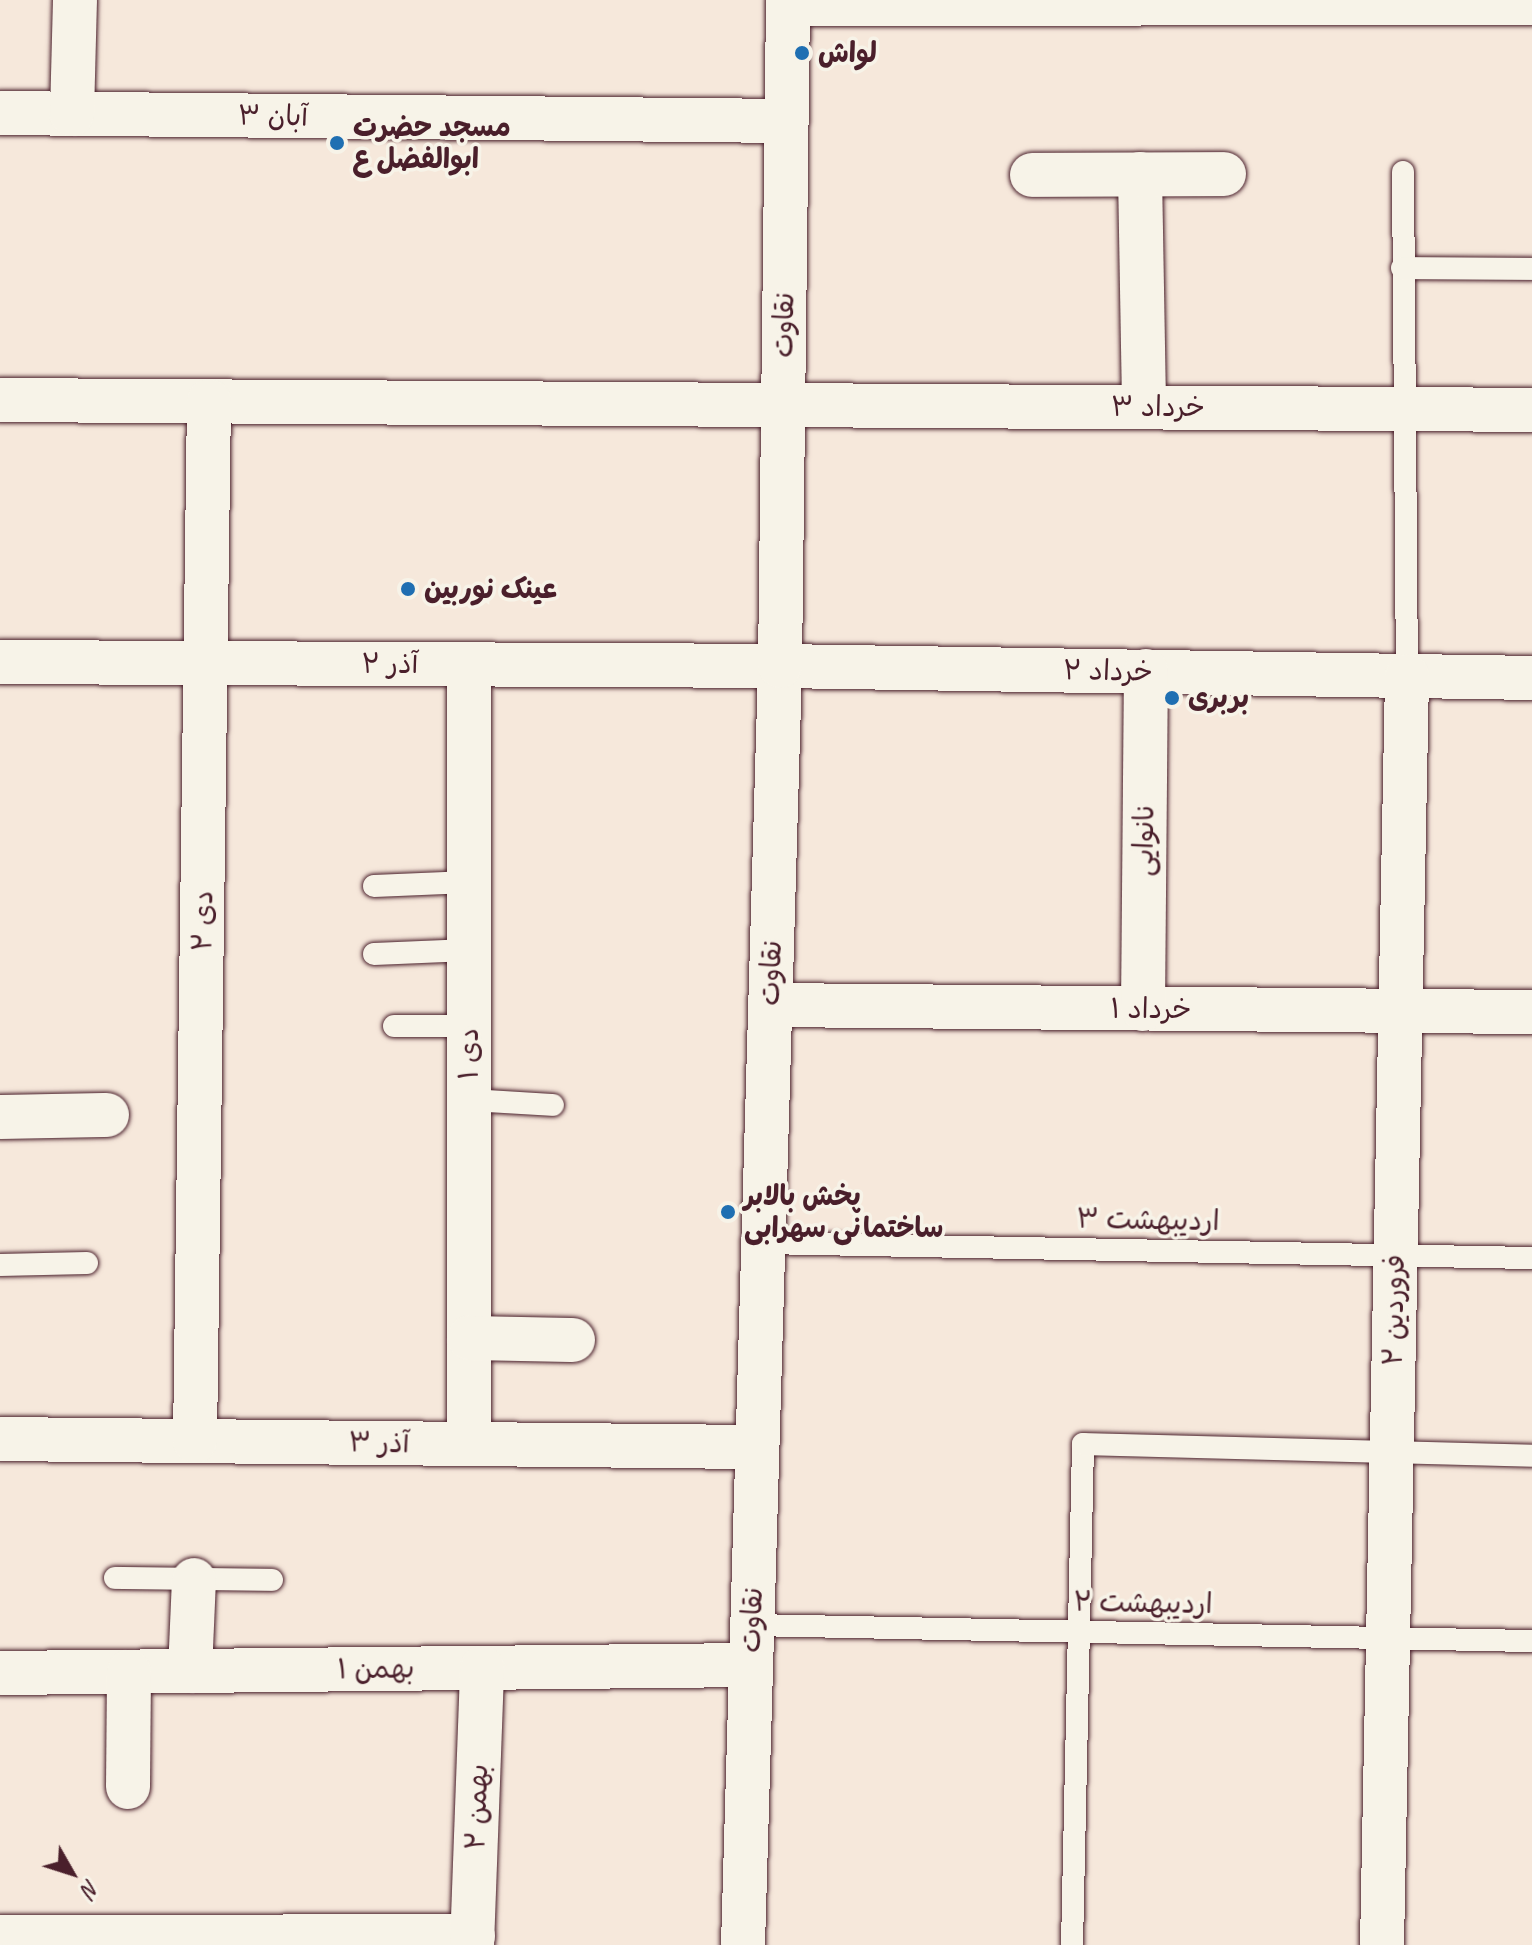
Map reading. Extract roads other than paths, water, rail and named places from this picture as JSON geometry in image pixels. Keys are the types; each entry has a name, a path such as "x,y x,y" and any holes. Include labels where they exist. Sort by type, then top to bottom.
{"street":[{"path":"72,114 75,0"},
{"path":"788,2 1532,3"},
{"name":"نقاوت","path":"743,1945 780,666 788,2"},
{"name":"آبان ۳","path":"0,113 786,121"},
{"path":"1140,174 1144,407"},
{"path":"1032,175 1224,174"},
{"name":"خرداد ۳","path":"0,400 1532,410"},
{"name":"دی ۲","path":"195,1441 209,401"},
{"name":"آذر ۲","path":"0,662 780,666"},
{"name":"دی ۱","path":"469,664 469,1444"},
{"name":"خرداد ۲","path":"780,666 1532,678"},
{"name":"نانوایی","path":"1143,1009 1146,671"},
{"name":"فروردین ۲","path":"1382,1945 1407,676"},
{"name":"خرداد ۱","path":"770,1005 1532,1012"},
{"path":"0,1117 107,1115"},
{"path":"469,1338 573,1340"},
{"name":"آذر ۳","path":"0,1439 757,1447"},
{"path":"190,1671 194,1580"},
{"name":"بهمن ۱","path":"0,1673 482,1668 752,1645"},
{"name":"بهمن ۲","path":"472,1940 482,1668"},
{"path":"128,1787 129,1672"},
{"path":"0,1937 472,1940"}],"lane":[{"path":"1403,172 1401,409 1407,676"},
{"path":"1402,268 1532,269"},
{"path":"374,886 469,882"},
{"path":"374,954 469,950"},
{"path":"394,1026 469,1026"},
{"path":"469,1100 553,1105"},
{"name":"اردیبهشت ۳","path":"763,1243 1532,1258"},
{"path":"0,1265 87,1263"},
{"path":"1072,1945 1083,1444 1532,1456"},
{"path":"115,1578 272,1580"},
{"name":"اردیبهشت ۲","path":"752,1645 1079,1632 1532,1641"}],"place":[{"name":"لواش","path":"802,53"},
{"name":"مسجد حضرت ابوالفضل ع","path":"337,143"},
{"name":"عینک نوربین","path":"408,589"},
{"name":"بربری","path":"1172,698"},
{"name":"پخش بالابر ساختمانی سهرابی","path":"728,1212"}]}
